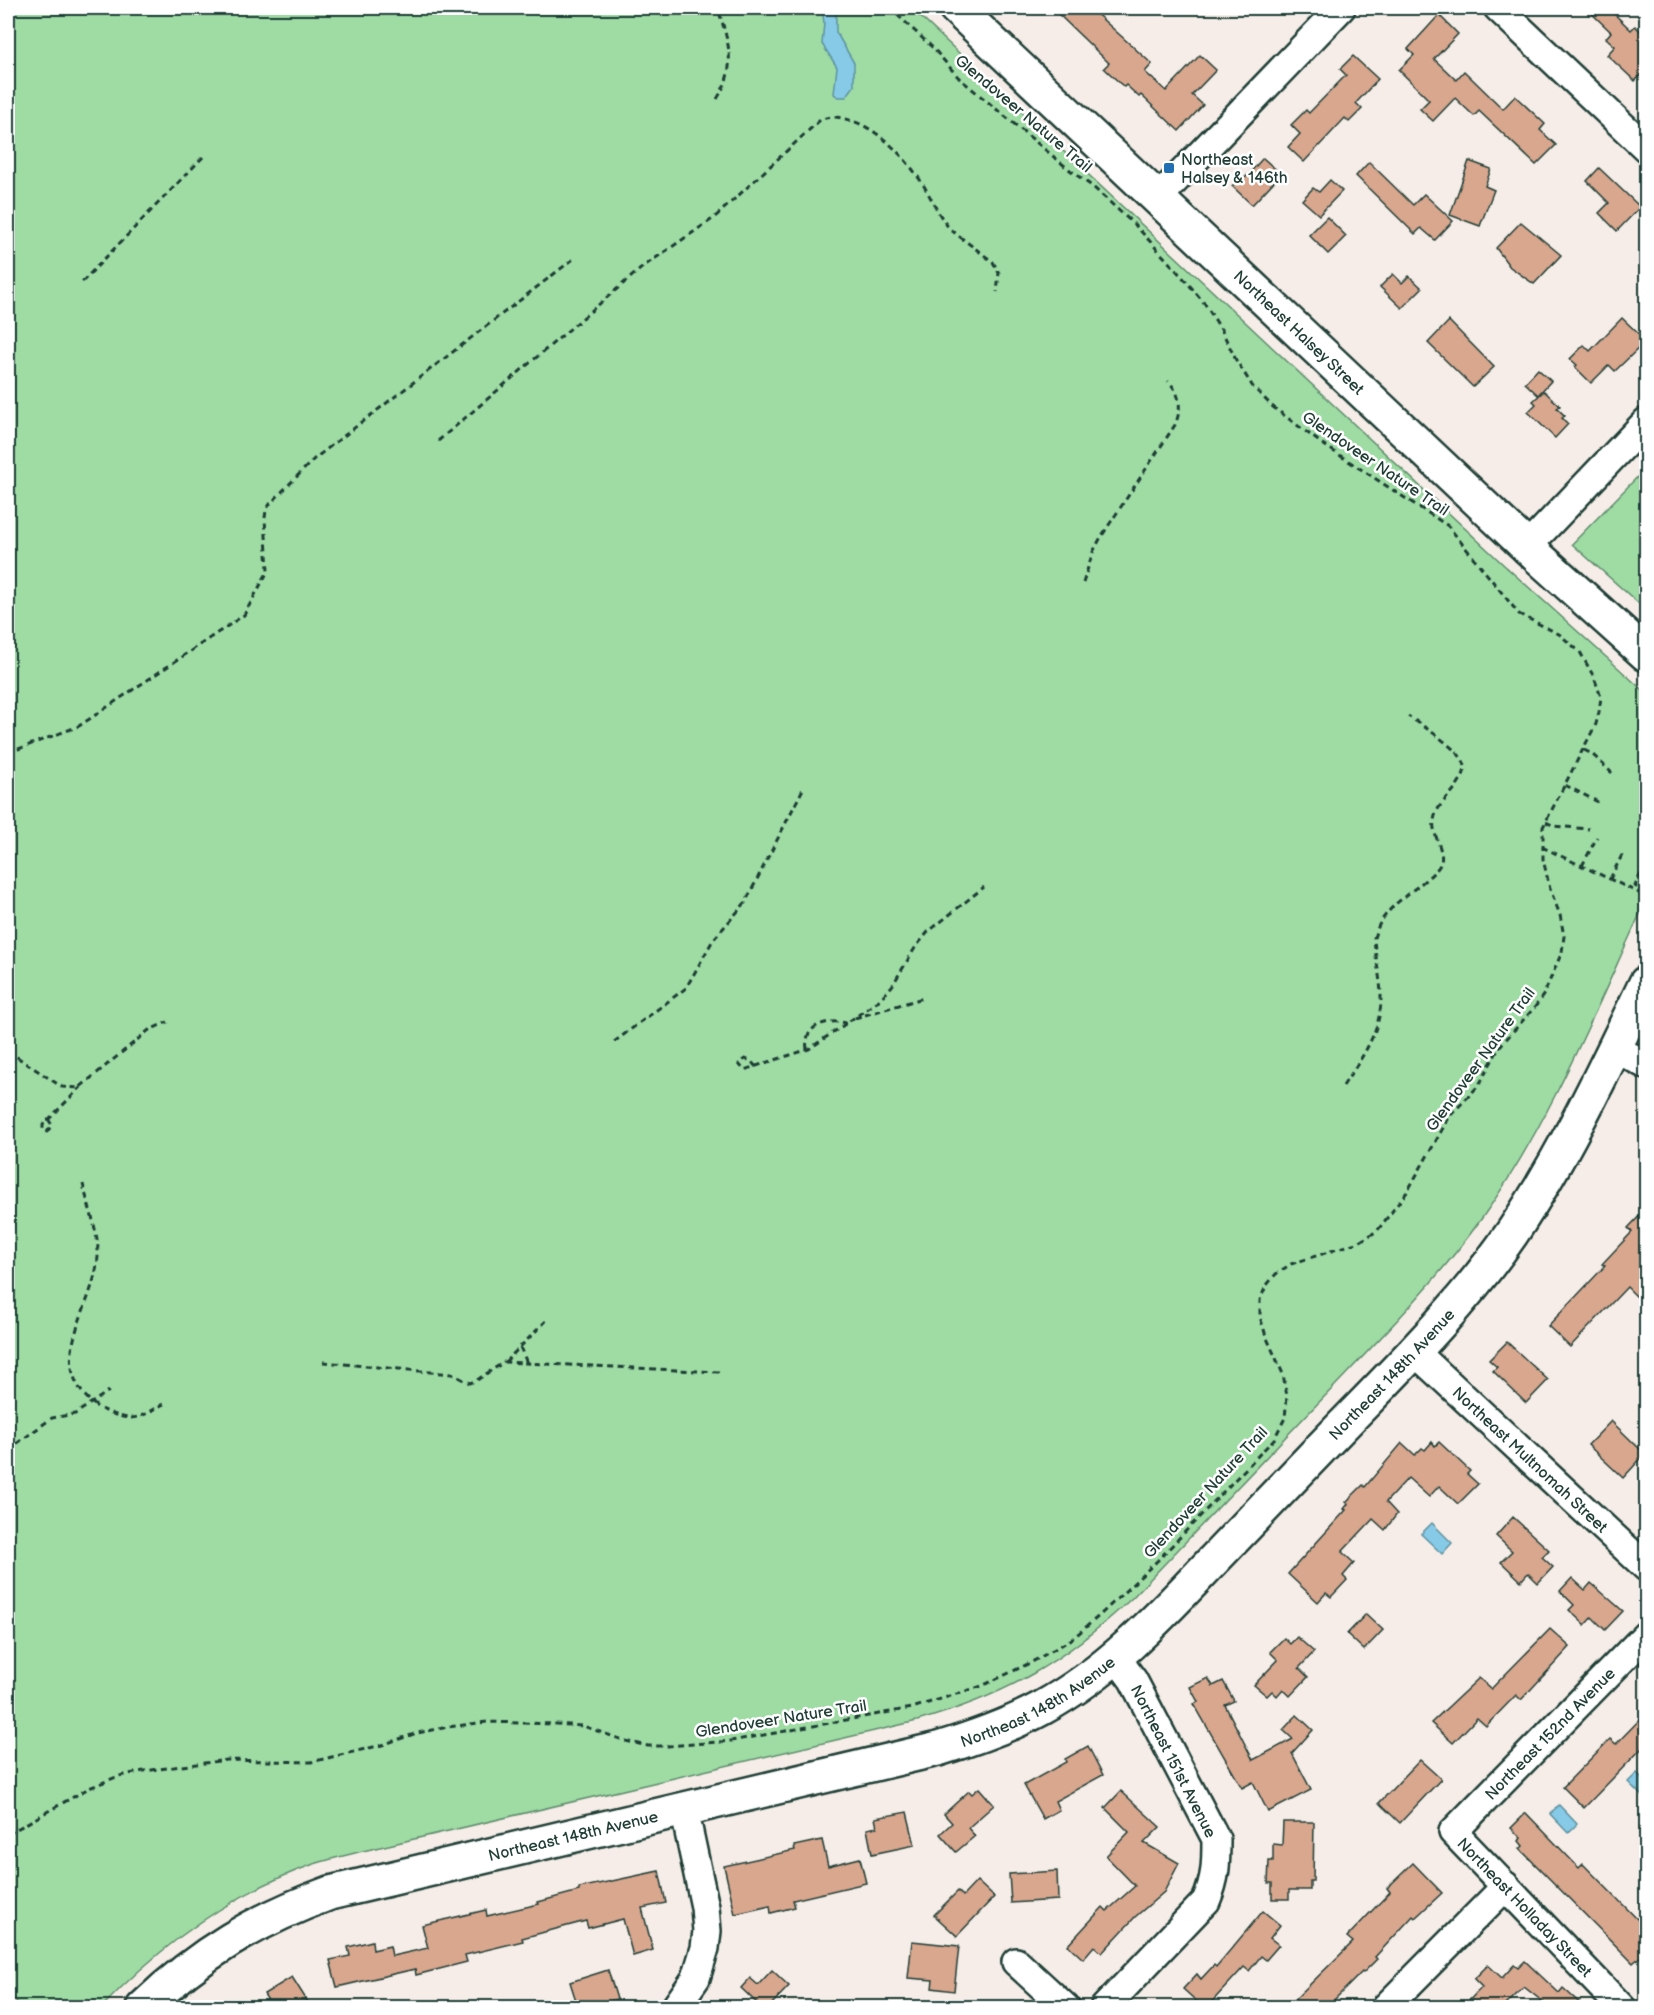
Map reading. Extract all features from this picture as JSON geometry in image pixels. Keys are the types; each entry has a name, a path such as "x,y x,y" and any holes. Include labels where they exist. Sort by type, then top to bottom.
{"main road":[{"name":"Northeast Halsey Street","path":"956,8 1527,547 1647,654"},
{"name":"Northeast 148th Avenue","path":"143,2007 190,1965 215,1948 271,1917 320,1897 371,1882 938,1749 976,1737 1043,1707 1081,1683 1116,1657 1167,1609 1458,1302 1512,1233 1579,1121 1647,982"}],"street":[{"path":"1158,198 1341,8"},
{"path":"1498,8 1647,148"},
{"path":"1527,547 1647,422"},
{"path":"1615,1048 1647,1065"},
{"name":"Northeast Multnomah Street","path":"1414,1351 1647,1567"},
{"name":"Northeast 152nd Avenue","path":"1453,1832 1647,1635"},
{"name":"Northeast 151st Avenue","path":"1104,2007 1206,1901 1214,1882 1216,1865 1216,1839 1133,1680 1116,1657"},
{"path":"675,2007 696,1978 707,1931 705,1907 684,1809"},
{"name":"Northeast Holladay Street","path":"1453,1832 1622,2007"},
{"path":"1384,2007 1506,1886"},
{"path":"1016,1962 1066,2007"}],"path":[{"path":"717,99 729,77 730,65 727,39 718,8"},
{"name":"Glendoveer Nature Trail","path":"8,1834 89,1788 119,1776 144,1771 227,1760 311,1762 382,1745 417,1733 487,1722 574,1725 648,1746 731,1741 912,1708 982,1686 1032,1662 1072,1639 1100,1615 1158,1560 1274,1439 1285,1418 1287,1396 1283,1374 1260,1317 1260,1300 1266,1286 1276,1274 1291,1264 1359,1242 1377,1231 1407,1192 1450,1116 1479,1085 1500,1046 1544,994 1562,952 1564,936 1543,860 1545,822 1598,719 1601,697 1594,677 1580,651 1559,634 1519,614 1448,526 1321,443 1273,407 1253,387 1205,304 1136,226 1093,187 959,78 933,48 890,8"},
{"path":"438,441 644,266 714,218 820,120 828,116 868,127 904,160 923,184 945,224 956,236 993,262 999,273 997,292"},
{"path":"82,282 204,156"},
{"path":"8,753 79,726 244,615 268,571 265,518 270,504 314,459 576,257"},
{"path":"1083,583 1093,552 1101,537 1175,425 1180,411 1179,397 1168,381"},
{"path":"1343,1086 1373,1036 1379,1021 1381,998 1374,938 1376,930 1382,918 1400,899 1426,880 1439,867 1441,852 1434,831 1435,817 1443,802 1461,780 1465,767 1464,761 1457,752 1408,716"},
{"path":"1584,750 1592,754 1612,773"},
{"path":"1565,785 1598,802"},
{"path":"614,1042 686,988 713,940 745,903 803,789"},
{"path":"1545,822 1554,826 1589,829"},
{"path":"1582,866 1597,837"},
{"path":"1542,847 1640,893 1640,889 1635,886 1647,863"},
{"path":"1610,879 1624,851"},
{"path":"756,1066 745,1059 740,1064 744,1070 756,1066 807,1049 885,994 928,932 984,887"},
{"path":"852,1019 923,998"},
{"path":"807,1049 808,1037 814,1027 829,1021 846,1023"},
{"path":"8,1051 62,1088 79,1088 149,1030 168,1022"},
{"path":"48,1119 87,1082"},
{"path":"83,1184 98,1253 96,1273 70,1354 76,1381 82,1392 98,1408 133,1419 164,1404"},
{"path":"323,1362 452,1374 470,1383 504,1362 546,1321"},
{"path":"520,1347 527,1363"},
{"path":"504,1362 721,1372"},
{"path":"8,1450 52,1418 75,1414 109,1391"}],"green space":[{"path":"8,8 911,8 1505,566 1646,693 1646,876 1642,886 1646,889 1646,901 1571,1063 1530,1143 1482,1218 1427,1287 1132,1598 1107,1621 1058,1658 1007,1688 917,1721 314,1864 255,1890 199,1923 148,1963 102,2007 22,2007 8,1993"},
{"path":"1646,468 1646,610 1572,544"}],"water":[{"path":"822,8 836,8 836,32 854,63 854,86 846,97 838,97 834,94 837,67 822,44 824,23"},
{"path":"1432,1523 1452,1543 1442,1554 1421,1534"},
{"path":"1637,1773 1646,1782 1646,1800 1628,1782"},
{"path":"1559,1805 1577,1824 1568,1833 1550,1814"}],"building":[{"path":"1052,8 1090,8 1152,64 1145,72 1166,91 1200,55 1216,70 1192,95 1203,105 1179,131 1141,95 1139,97 1126,85 1124,87 1104,68 1109,63"},
{"path":"1586,8 1608,8 1631,30 1635,26 1647,37 1647,69 1635,81 1607,55 1615,46 1606,38 1611,32"},
{"path":"1439,15 1458,34 1434,59 1456,80 1464,71 1503,109 1515,96 1545,124 1540,130 1556,145 1536,165 1479,111 1474,116 1455,98 1433,121 1420,109 1429,100 1399,70 1414,55 1408,49"},
{"path":"1353,56 1378,79 1356,103 1362,109 1349,122 1345,118 1304,162 1288,147 1300,134 1291,125 1306,110 1309,113 1346,75 1340,69"},
{"path":"1263,158 1281,174 1252,205 1232,186 1242,176 1245,178"},
{"path":"1469,161 1491,169 1485,186 1494,190 1480,226 1450,215"},
{"path":"1369,162 1413,205 1424,194 1453,221 1435,240 1421,228 1415,234 1356,176"},
{"path":"1599,168 1640,207 1617,231 1599,213 1609,203 1587,181"},
{"path":"1330,180 1342,191 1319,215 1302,200 1313,188 1319,192"},
{"path":"1327,217 1346,236 1328,254 1309,235"},
{"path":"1521,222 1561,255 1534,284 1510,267 1496,248"},
{"path":"1393,274 1402,283 1409,276 1422,288 1402,308 1380,287"},
{"path":"1622,318 1646,341 1615,371 1609,365 1591,383 1570,359 1584,345 1590,351"},
{"path":"1449,321 1494,367 1473,387 1428,343"},
{"path":"1538,369 1551,381 1538,395 1525,383"},
{"path":"1544,391 1560,406 1557,408 1565,416 1562,418 1568,424 1555,438 1528,412 1536,404 1533,401"},
{"path":"1647,1208 1647,1289 1638,1298 1627,1287 1570,1347 1548,1326 1605,1266 1602,1264 1632,1232 1628,1228"},
{"path":"1507,1342 1548,1380 1526,1403 1493,1371 1497,1367 1489,1360"},
{"path":"1611,1421 1645,1454 1623,1478 1588,1445"},
{"path":"1432,1442 1435,1446 1439,1442 1470,1471 1467,1474 1478,1484 1458,1504 1439,1486 1429,1497 1408,1478 1386,1502 1397,1514 1385,1530 1373,1519 1342,1552 1354,1563 1343,1576 1347,1580 1331,1597 1326,1593 1318,1602 1288,1574 1346,1510 1344,1509 1348,1504 1346,1502 1363,1485 1365,1487 1402,1443 1415,1455 1422,1448 1425,1450"},
{"path":"1513,1517 1549,1550 1542,1557 1553,1567 1538,1583 1528,1573 1521,1581 1501,1562 1512,1551 1496,1536"},
{"path":"1572,1578 1585,1590 1591,1583 1623,1611 1605,1630 1592,1617 1585,1625 1569,1610 1574,1605 1560,1591"},
{"path":"1366,1614 1383,1630 1364,1650 1347,1634"},
{"path":"1550,1629 1570,1647 1521,1700 1516,1695 1486,1726 1477,1718 1453,1743 1431,1723 1479,1678 1491,1689"},
{"path":"1297,1637 1314,1652 1299,1668 1308,1677 1290,1696 1283,1689 1277,1696 1272,1691 1267,1696 1254,1685 1278,1660 1270,1652 1284,1638 1290,1644"},
{"path":"1208,1678 1213,1686 1223,1681 1234,1701 1225,1705 1253,1760 1293,1739 1283,1730 1297,1715 1313,1730 1292,1753 1311,1790 1268,1812 1253,1782 1242,1788 1194,1704 1198,1702 1190,1687"},
{"path":"1647,1712 1647,1743 1584,1808 1563,1787 1610,1739 1616,1744"},
{"path":"1088,1746 1103,1775 1055,1801 1059,1810 1043,1819 1024,1785 1066,1762 1065,1759"},
{"path":"1420,1760 1441,1779 1400,1823 1379,1803"},
{"path":"979,1788 994,1805 968,1828 975,1836 956,1852 940,1834 952,1823 944,1814 969,1791 972,1794"},
{"path":"1121,1791 1160,1827 1144,1843 1179,1863 1164,1892 1135,1917 1102,1953 1094,1946 1083,1959 1068,1945 1103,1907 1107,1911 1135,1886 1106,1856 1129,1832 1105,1808"},
{"path":"907,1812 915,1845 872,1854 867,1829 877,1827 875,1818"},
{"path":"1526,1813 1579,1868 1583,1864 1647,1929 1647,1964 1640,1957 1633,1963 1520,1849 1523,1846 1519,1841 1521,1838 1511,1828"},
{"path":"1283,1822 1314,1822 1313,1881 1310,1881 1310,1890 1289,1890 1289,1899 1272,1899 1272,1883 1268,1883 1269,1861 1273,1861 1273,1844 1282,1845"},
{"path":"822,1840 828,1866 860,1858 866,1883 793,1900 795,1907 771,1913 770,1906 735,1914 724,1866 795,1850 794,1846"},
{"path":"1413,1863 1442,1893 1415,1918 1413,1916 1375,1957 1377,1959 1327,2007 1287,2007 1353,1942 1347,1937 1390,1892 1387,1888"},
{"path":"659,1871 666,1903 642,1908 653,1950 633,1956 623,1919 588,1928 586,1921 522,1938 523,1941 465,1955 467,1962 416,1975 415,1969 337,1987 330,1960 350,1956 348,1947 372,1941 373,1950 390,1946 392,1956 428,1948 422,1925 486,1910 487,1916 539,1904 538,1902 579,1891 579,1888"},
{"path":"1057,1871 1058,1900 1011,1903 1009,1874"},
{"path":"977,1881 994,1897 957,1936 934,1915 958,1891 963,1896"},
{"path":"1263,1911 1280,1925 1270,1938 1279,1945 1266,1960 1261,1956 1249,1971 1244,1967 1207,2007 1203,2007 1183,1989 1197,1974 1201,1979 1214,1965 1216,1967"},
{"path":"912,1941 959,1946 954,1991 932,1988 933,1980 908,1978"},
{"path":"1525,1961 1559,1993 1563,1988 1584,2007 1545,2007 1547,2005 1524,1987 1504,2007 1463,2007 1482,1987 1474,1979 1488,1965 1502,1978 1514,1965 1518,1968"},
{"path":"608,1970 617,1999 589,2007 578,2007 570,1982"},
{"path":"772,1970 789,1986 769,2007 761,2007 741,1988 750,1978 758,1985"},
{"path":"292,1977 311,2007 272,2007 264,1994"}],"place":[{"name":"Northeast Halsey & 146th","path":"1169,168"}]}
